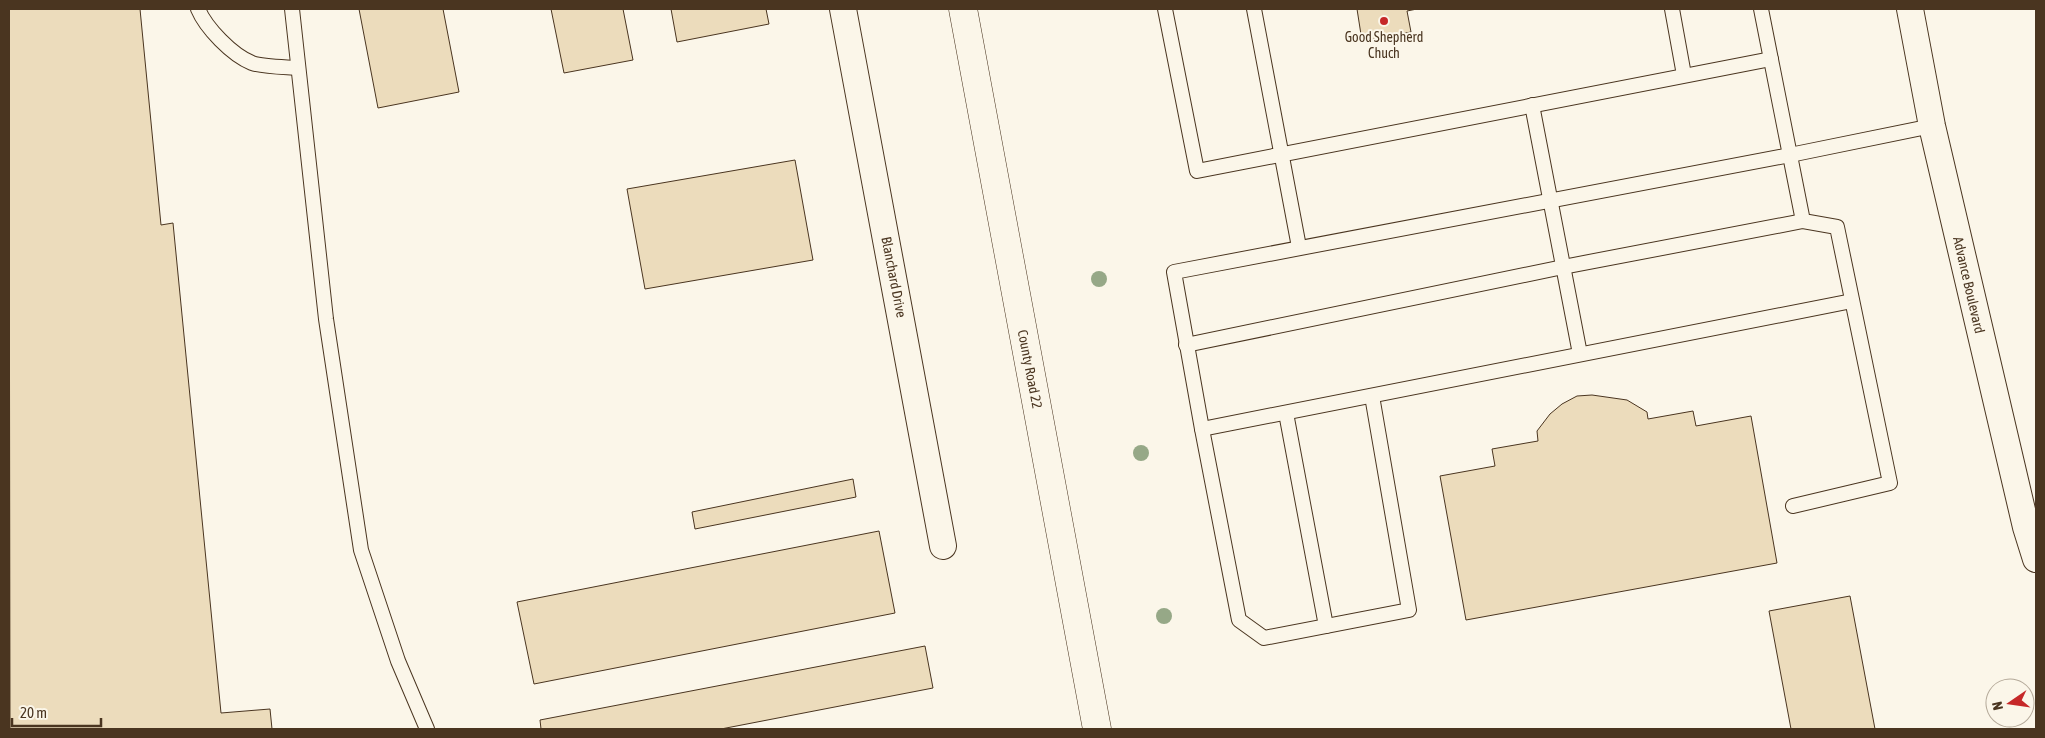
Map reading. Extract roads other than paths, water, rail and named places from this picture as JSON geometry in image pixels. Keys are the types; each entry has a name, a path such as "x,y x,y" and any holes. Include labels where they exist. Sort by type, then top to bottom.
{"main road":[{"name":"County Road 22","path":"963,9 1097,729"}],"street":[{"name":"Blanchard Drive","path":"843,9 943,546"},
{"name":"Advance Boulevard","path":"1910,9 1932,126 2031,526 2036,559"}],"lane":[{"path":"198,9 203,20 222,42 252,63 298,68"},
{"path":"292,9 326,319 361,550 398,661 427,729"},
{"path":"1165,9 1197,171 1771,59"},
{"path":"1254,9 1299,247"},
{"path":"1672,9 1684,75"},
{"path":"1761,9 1803,221"},
{"path":"1532,105 1580,354"},
{"path":"1372,396 1409,610 1264,638 1239,620 1186,345 1174,272 1790,155 1932,126"},
{"path":"1186,345 1563,267 1803,221 1837,227 1890,483 1793,506"},
{"path":"1202,429 1852,301"},
{"path":"1286,413 1326,626"}],"place":[{"name":"Good Shepherd Chuch","path":"1384,21"}]}
